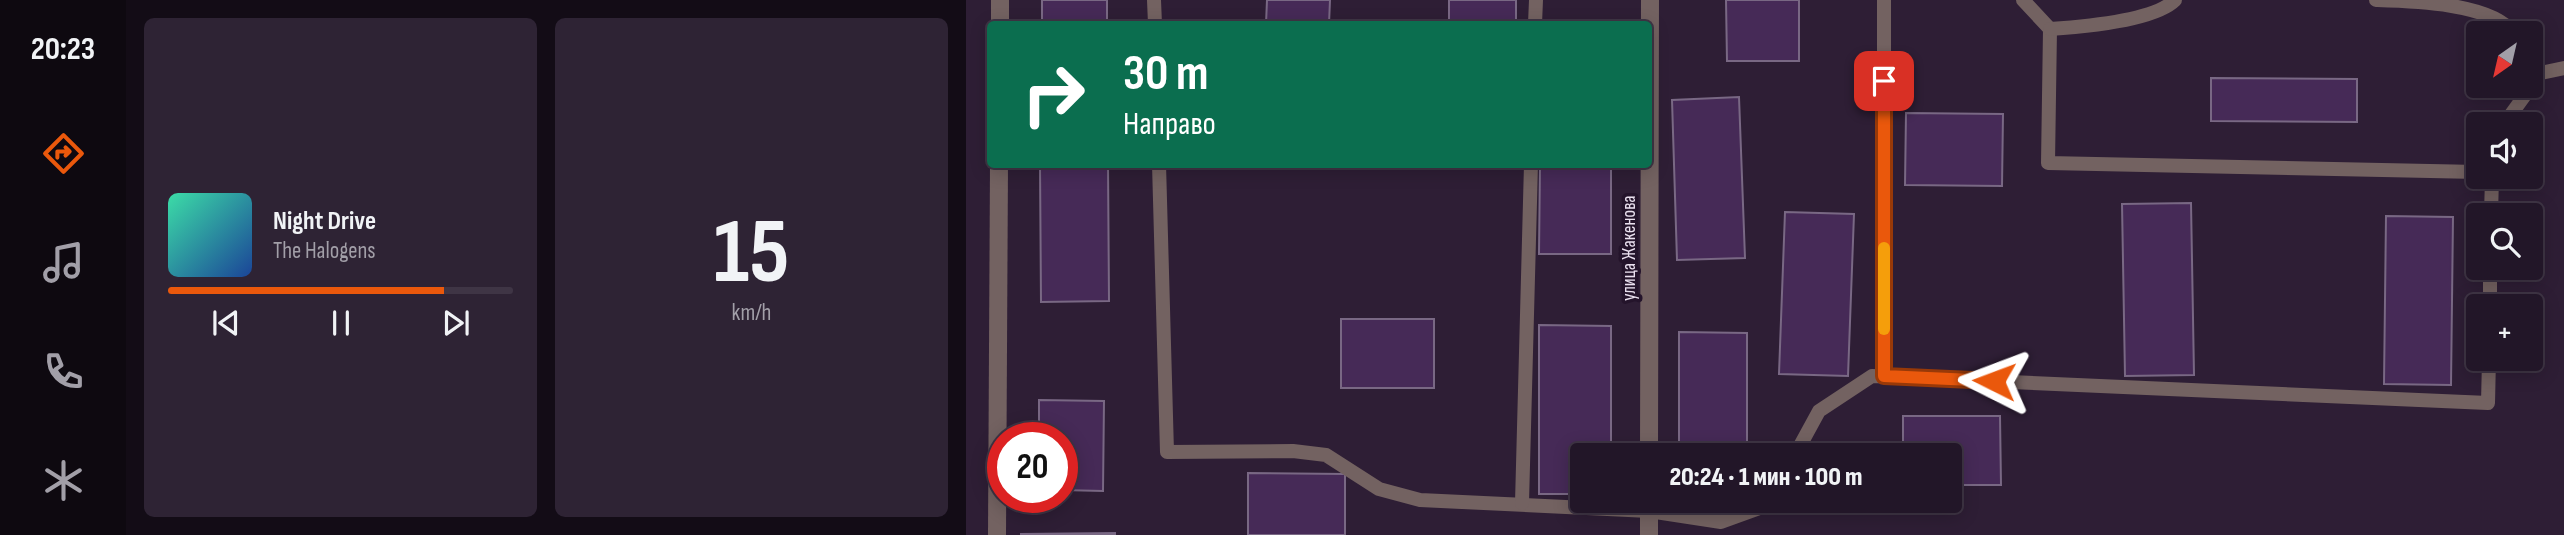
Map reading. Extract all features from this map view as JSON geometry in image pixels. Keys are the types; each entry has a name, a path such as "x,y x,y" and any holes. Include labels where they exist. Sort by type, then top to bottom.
{"street":[{"path":"1000,0 1000,21"},
{"name":"улица Жакенова","path":"1650,0 1650,21"},
{"path":"996,535 999,168"},
{"name":"улица Жакенова","path":"1649,443 1650,168"},
{"path":"1649,513 1649,535"}],"lane":[{"path":"1154,0 1155,21"},
{"path":"1535,21 1536,0"},
{"path":"1884,0 1884,376"},
{"path":"2023,0 2050,29 2048,163 2466,172"},
{"path":"2050,29 2084,27 2149,13 2170,6 2175,0"},
{"path":"2376,0 2434,1 2502,21"},
{"path":"2543,73 2564,68"},
{"path":"1159,168 1167,452 1293,451 1326,454 1379,489 1408,498 1570,504"},
{"path":"1522,503 1531,168"},
{"path":"1802,443 1819,411 1872,376 2488,403 2489,371"},
{"path":"1680,513 1721,522 1746,513"}],"building":[{"path":"1042,0 1107,0 1107,21 1042,21"},
{"path":"1267,0 1330,0 1329,21 1266,21"},
{"path":"1449,0 1516,0 1516,21 1449,21"},
{"path":"1726,0 1799,0 1799,61 1727,61"},
{"path":"2211,78 2357,79 2357,122 2211,121"},
{"path":"1739,97 1745,258 1677,260 1672,100"},
{"path":"1906,113 2003,114 2002,186 1905,185"},
{"path":"1040,168 1108,168 1109,301 1041,302"},
{"path":"1540,168 1611,168 1611,254 1539,254"},
{"path":"2191,203 2194,375 2125,376 2122,204"},
{"path":"1785,212 1854,214 1848,376 1779,374"},
{"path":"2386,216 2453,217 2451,385 2384,384"},
{"path":"1341,319 1434,319 1434,388 1341,388"},
{"path":"1539,325 1611,326 1611,443 1570,443 1570,494 1539,494"},
{"path":"1679,332 1747,333 1747,443 1679,443"},
{"path":"1039,400 1104,401 1103,491 1078,490 1078,422 1039,422"},
{"path":"1903,416 2000,416 2001,485 1962,485 1962,443 1903,443"},
{"path":"1248,473 1345,474 1345,535 1248,535"},
{"path":"1021,534 1115,535 1021,535"}],"slow traffic":[{"path":"1884,248 1884,329"}],"route":[{"path":"1884,81 1884,376 1994,381"}]}
